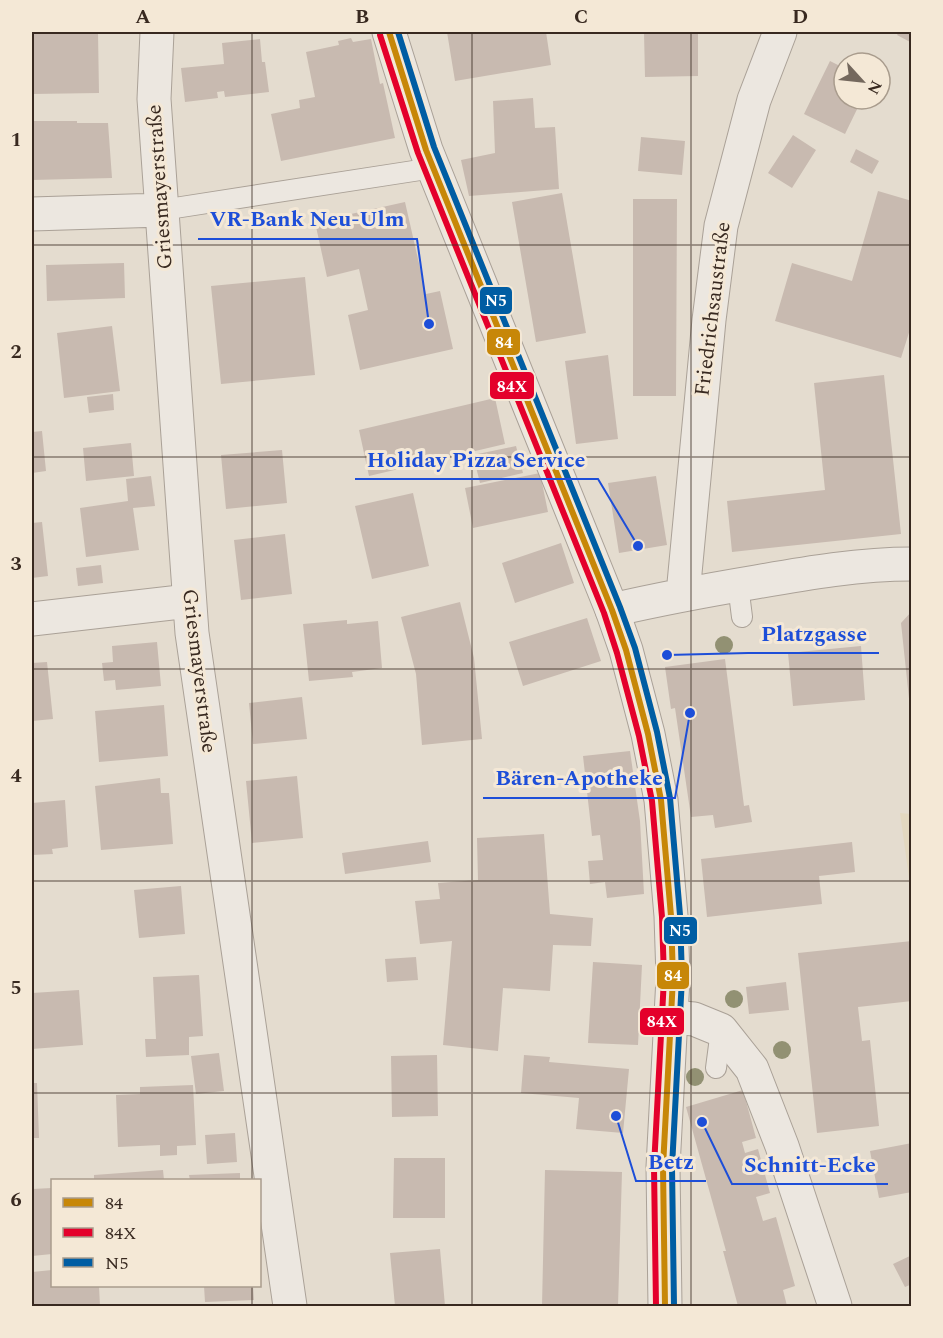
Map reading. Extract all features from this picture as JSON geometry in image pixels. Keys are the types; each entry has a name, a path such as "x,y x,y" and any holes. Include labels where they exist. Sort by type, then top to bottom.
{"street":[{"name":"Griesmayerstraße","path":"157,32 154,99 189,602 290,1306"},
{"path":"389,32 433,168 612,610 626,650 646,727 661,800 671,916 673,978 663,1167 665,1306"},
{"name":"Friedrichsaustraße","path":"683,594 709,320 721,226 754,100 780,32"},
{"path":"32,214 162,210"},
{"path":"612,610 683,594 738,585 806,566 912,564"},
{"path":"32,619 189,602"},
{"path":"671,1017 694,1019 721,1030 752,1069 782,1146 835,1306"}],"lane":[{"path":"162,210 433,168"},
{"path":"738,585 742,617"},
{"path":"716,1068 721,1030"}],"shaded area":[{"path":"900,813 911,814 911,894 910,885"}],"building":[{"path":"447,32 546,32 551,65 455,81"},
{"path":"644,32 698,32 698,76 645,77"},
{"path":"899,32 912,32 912,43 897,35"},
{"path":"98,33 99,93 32,94 32,34"},
{"path":"351,38 353,42 371,39 380,84 383,83 395,138 281,161 271,114 300,108 299,100 315,97 306,52 339,45 338,41"},
{"path":"260,39 262,62 265,62 269,92 225,97 224,91 217,92 218,98 185,102 181,68 224,64 222,43"},
{"path":"830,61 832,62 832,111 856,111 845,134 804,114"},
{"path":"533,98 535,128 555,127 559,189 469,196 461,160 495,153 493,101"},
{"path":"32,121 108,123 112,178 32,180"},
{"path":"793,135 816,150 792,188 768,173"},
{"path":"641,137 685,141 682,175 638,171"},
{"path":"856,149 879,161 872,174 850,162"},
{"path":"878,191 912,201 912,323 901,358 775,321 792,263 852,281"},
{"path":"562,193 586,333 536,342 512,202"},
{"path":"633,199 677,199 676,396 633,396"},
{"path":"405,202 426,294 440,291 453,349 360,370 348,315 368,310 359,269 327,277 315,222"},
{"path":"124,263 125,298 47,301 46,265"},
{"path":"305,277 315,375 221,384 211,286"},
{"path":"112,326 120,391 64,398 57,333"},
{"path":"608,355 618,439 576,444 565,361"},
{"path":"884,375 901,534 732,552 727,501 825,490 814,383"},
{"path":"113,394 114,410 89,413 87,397"},
{"path":"495,398 505,444 369,476 359,430"},
{"path":"42,431 46,471 32,473 32,432"},
{"path":"131,443 134,476 86,481 83,448"},
{"path":"516,446 523,473 480,483 473,455"},
{"path":"282,450 287,503 226,509 221,455"},
{"path":"540,473 548,512 473,528 465,488"},
{"path":"151,476 155,506 133,508 139,550 86,557 80,508 128,501 126,479"},
{"path":"656,476 667,545 619,553 608,483"},
{"path":"413,493 429,566 372,579 355,506"},
{"path":"42,522 48,576 32,578 32,523"},
{"path":"285,534 292,594 241,600 234,540"},
{"path":"561,543 574,583 515,603 502,563"},
{"path":"101,565 103,583 78,586 76,568"},
{"path":"460,602 474,658 482,739 422,745 416,674 401,617"},
{"path":"912,611 912,708 910,708 901,623"},
{"path":"587,618 601,661 523,686 509,642"},
{"path":"347,620 347,624 378,621 382,668 352,672 353,677 309,681 303,624"},
{"path":"157,642 161,686 116,690 115,680 104,681 102,663 113,662 112,646"},
{"path":"861,646 865,700 793,706 788,653"},
{"path":"725,659 744,806 749,805 752,822 715,828 713,815 691,817 675,708 671,709 665,667"},
{"path":"47,662 53,719 32,721 32,663"},
{"path":"302,697 307,739 253,744 249,703"},
{"path":"164,705 168,756 99,762 95,711"},
{"path":"630,751 640,821 644,894 607,898 605,882 590,884 588,861 603,860 600,835 592,836 583,756"},
{"path":"297,776 303,838 252,843 246,781"},
{"path":"160,778 161,793 169,793 173,844 101,850 95,786"},
{"path":"65,800 68,847 52,849 53,854 32,855 32,803"},
{"path":"544,834 550,914 593,918 591,946 553,945 550,991 503,988 498,1051 443,1045 452,941 420,944 415,901 440,899 438,883 478,880 477,838"},
{"path":"428,841 431,862 345,874 342,853"},
{"path":"852,842 855,872 819,876 822,904 707,917 701,859"},
{"path":"181,886 185,934 139,938 134,890"},
{"path":"912,941 912,1001 858,1007 862,1041 870,1040 879,1126 817,1133 798,953"},
{"path":"416,957 418,980 387,982 385,959"},
{"path":"593,962 642,965 638,1045 588,1043"},
{"path":"199,975 203,1036 189,1037 189,1055 146,1057 145,1039 156,1039 153,977"},
{"path":"786,982 789,1010 749,1014 746,987"},
{"path":"79,990 83,1045 32,1049 32,993"},
{"path":"219,1053 224,1091 196,1094 191,1056"},
{"path":"437,1055 438,1116 392,1117 391,1056"},
{"path":"524,1055 550,1057 549,1062 629,1069 623,1133 576,1129 579,1098 521,1093"},
{"path":"32,1083 37,1083 39,1138 32,1138"},
{"path":"193,1085 196,1145 177,1146 177,1155 160,1156 160,1145 118,1147 116,1095 140,1094 140,1087"},
{"path":"743,1090 756,1138 742,1142 745,1153 758,1149 770,1193 756,1197 763,1221 776,1217 795,1286 783,1290 787,1306 738,1306 723,1251 726,1251 686,1107"},
{"path":"235,1133 237,1162 207,1164 205,1135"},
{"path":"912,1143 912,1192 879,1198 870,1151"},
{"path":"394,1158 445,1158 445,1218 393,1218"},
{"path":"163,1170 164,1179 94,1179 94,1175"},
{"path":"545,1170 622,1172 618,1306 542,1306"},
{"path":"240,1173 240,1179 190,1179 189,1175"},
{"path":"51,1188 51,1254 32,1256 32,1189"},
{"path":"440,1249 445,1306 395,1306 390,1253"},
{"path":"912,1255 912,1284 905,1287 893,1264"},
{"path":"51,1270 51,1287 99,1287 100,1306 32,1306 32,1272"},
{"path":"204,1287 253,1287 254,1300 205,1302"}],"transit line":[{"name":"84","path":"389,32 426,150 612,610 626,650 648,734 661,800 671,916 673,978 663,1167 665,1306"},
{"name":"N5","path":"398,32 434,147 620,607 635,648 657,732 670,798 680,915 682,978 672,1167 674,1306"},
{"name":"84X","path":"380,35 418,153 604,613 639,736 652,801 662,917 664,978 654,1167 656,1306"}],"place":[{"name":"VR-Bank Neu-Ulm","path":"429,324"},
{"name":"Holiday Pizza Service","path":"638,546"},
{"name":"Platzgasse","path":"667,655"},
{"name":"Bären-Apotheke","path":"690,713"},
{"name":"Betz","path":"616,1116"},
{"name":"Schnitt-Ecke","path":"702,1122"}]}
